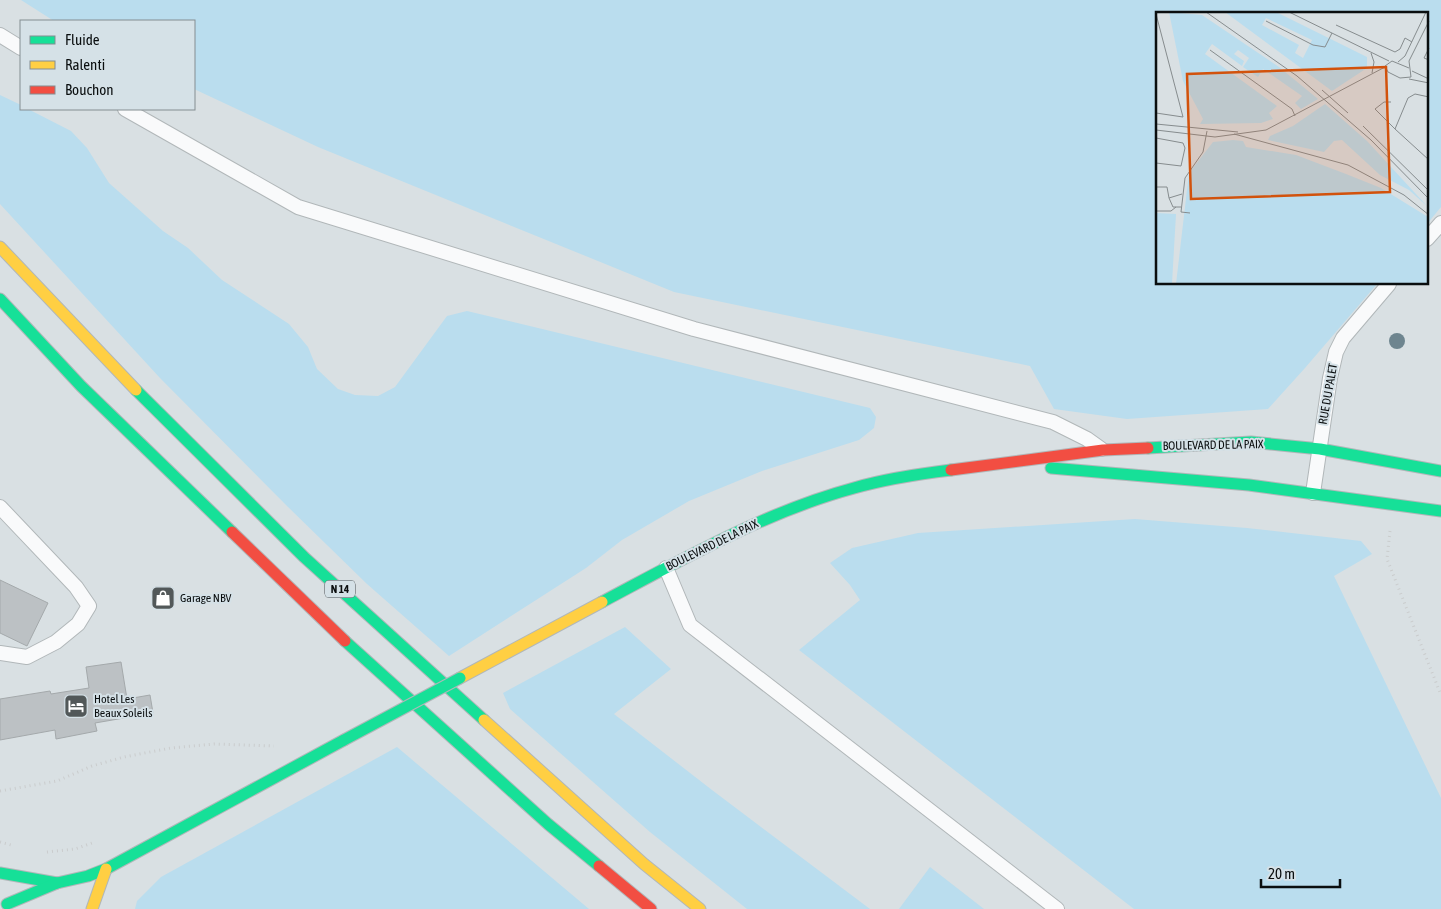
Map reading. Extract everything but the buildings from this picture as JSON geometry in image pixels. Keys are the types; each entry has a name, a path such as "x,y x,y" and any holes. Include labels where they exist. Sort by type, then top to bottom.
{"main road":[{"name":"N 14","path":"0,247 131,385 304,557 644,864 700,909"},
{"name":"N 14","path":"0,299 81,386 332,630 548,824 651,909"},
{"name":"BOULEVARD DE LA PAIX","path":"57,883 88,876 106,868 666,568 753,524 810,502 854,488 882,481 948,470 1103,450 1251,442 1320,449 1441,471"},
{"name":"BOULEVARD DE LA PAIX","path":"984,466 1022,466 1136,475 1313,493 1441,511"},
{"path":"92,909 106,868"},
{"path":"0,873 57,883"},
{"path":"6,903 57,883"}],"lane":[{"path":"0,35 20,47"},
{"path":"127,110 298,207 694,329 1053,422 1088,439 1136,475"},
{"path":"1428,238 1441,223"},
{"name":"RUE DU PALET","path":"1313,493 1330,378 1336,352 1343,338 1388,285"},
{"path":"0,507 76,587 89,606 78,624 56,642 27,657 0,653"},
{"path":"666,568 690,625 1057,909"}],"path":[{"path":"1390,521 1387,558 1441,695"},
{"path":"0,791 57,781 92,766 124,757 171,748 214,744 278,746 270,750"},
{"path":"39,852 76,849 96,841"},
{"path":"0,842 14,846"}],"shaded area":[{"path":"21,0 1441,0 1441,207 1428,223 1428,12 1156,12 1156,285 1376,285 1268,409 1127,419 1054,409 1030,366 674,292 318,147 195,89 195,20 52,20"},
{"path":"0,95 20,105 20,110 30,110 71,131 87,148 109,183 163,231 188,248 222,280 289,324 308,347 317,369 338,389 355,395 378,396 395,387 447,316 467,311 870,408 876,417 874,428 859,440 762,471 689,501 622,540 586,568 449,656 367,584 287,506 160,378 0,204"},
{"path":"1135,519 1247,528 1361,541 1372,554 1334,576 1441,798 1441,909 1134,909 799,650 860,600 850,585 830,563 852,548 918,533"},
{"path":"625,627 671,669 614,714 870,909 747,909 650,832 510,709 503,693"},
{"path":"397,747 589,909 135,909 137,901 161,877"},
{"path":"930,867 984,909 899,909"}],"traffic: fast":[{"path":"0,299 81,386 232,532"},
{"path":"136,390 304,557 484,720"},
{"path":"1148,448 1251,442 1320,449 1441,471"},
{"path":"1051,468 1249,485 1441,511"},
{"path":"602,602 725,538 788,510 866,485 902,477 951,470"},
{"path":"345,641 548,824 599,866"},
{"path":"344,740 460,678"},
{"path":"7,904 57,883 88,876 106,869 344,740"},
{"path":"0,873 57,883"}],"traffic: slow":[{"path":"0,247 136,390"},
{"path":"460,678 602,602"},
{"path":"484,720 644,864 700,909"},
{"path":"92,909 106,869"}],"traffic: jam":[{"path":"951,470 1103,450 1148,448"},
{"path":"232,532 345,641"},
{"path":"599,866 651,909"}],"place":[{"name":"Garage NBV","path":"163,598"},
{"name":"Hotel Les Beaux Soleils","path":"76,706"}]}
